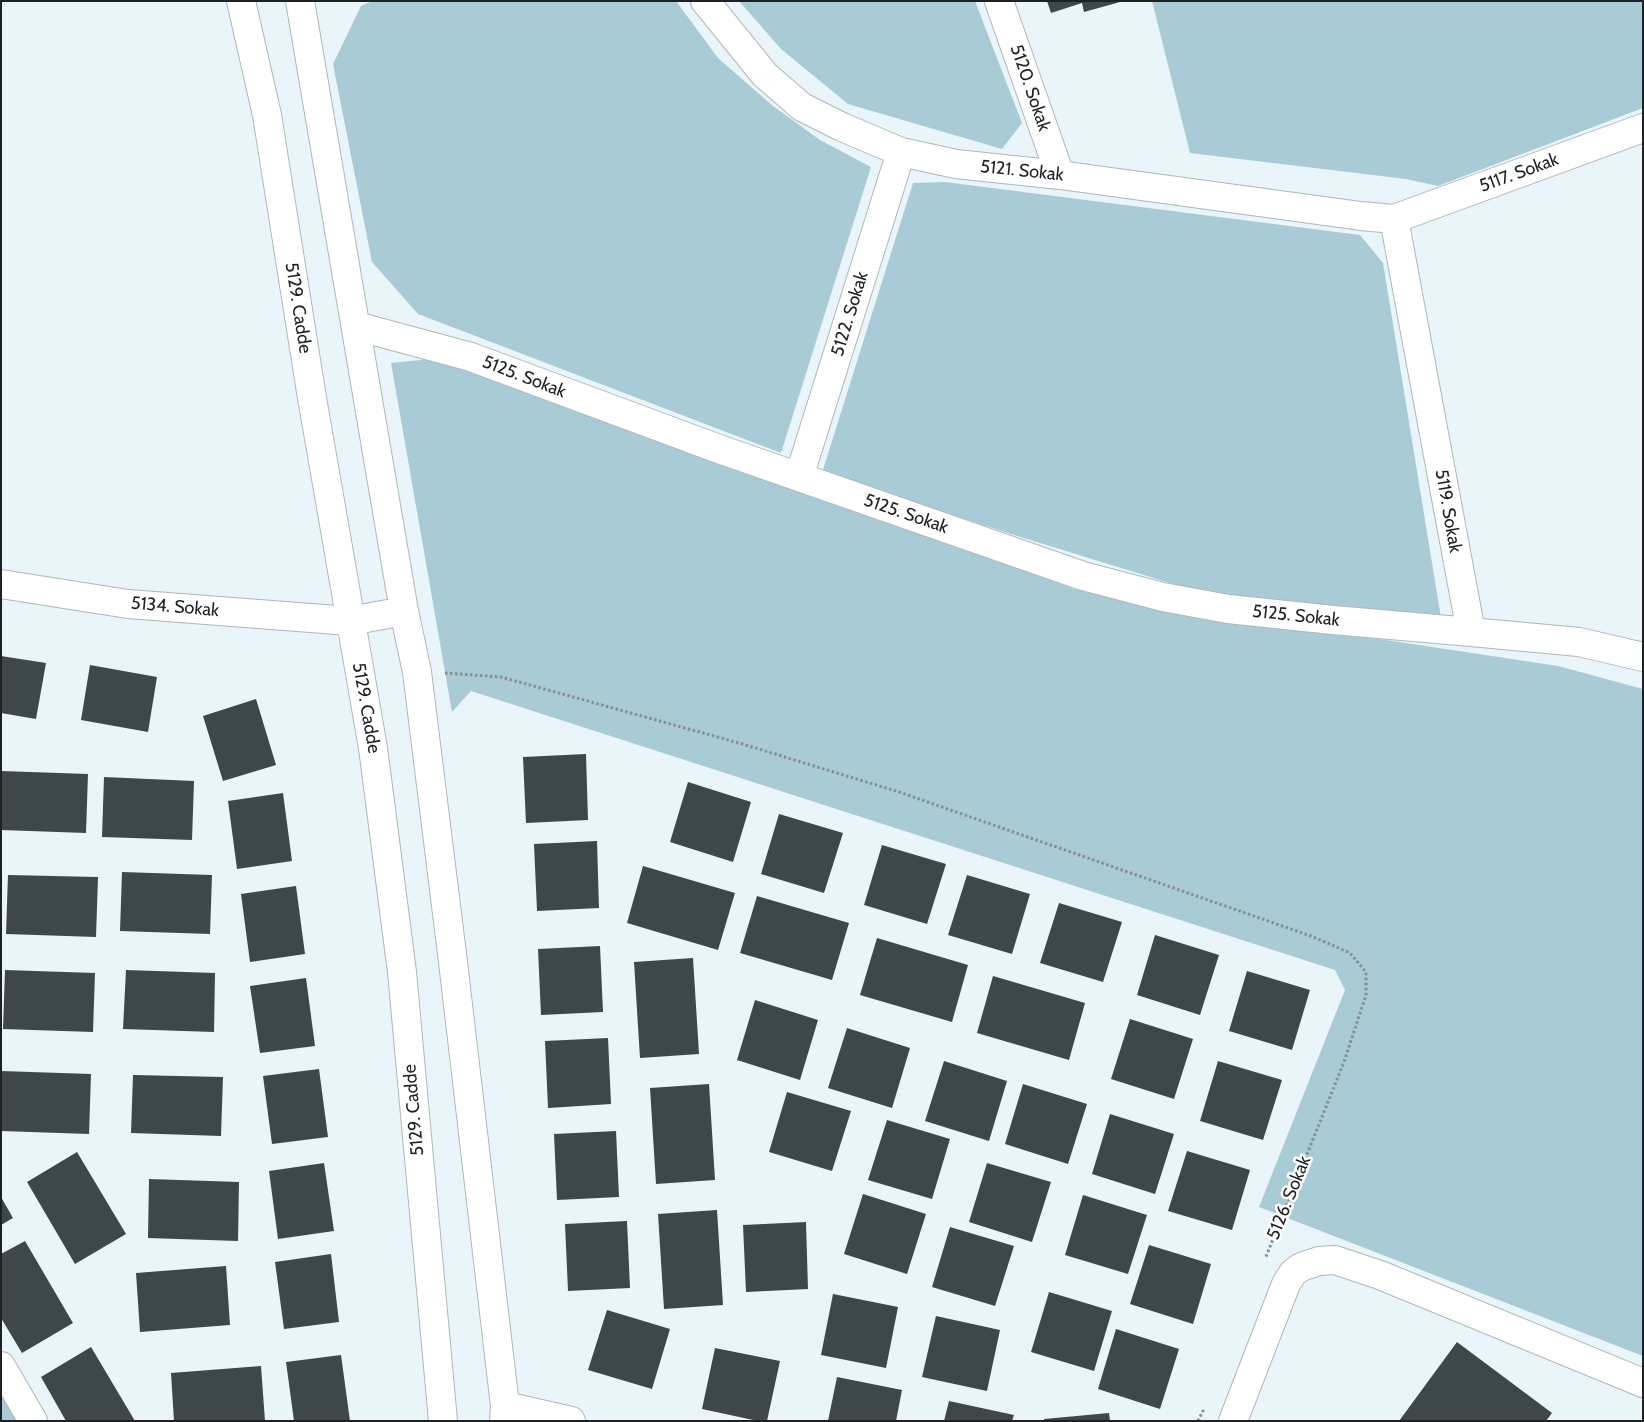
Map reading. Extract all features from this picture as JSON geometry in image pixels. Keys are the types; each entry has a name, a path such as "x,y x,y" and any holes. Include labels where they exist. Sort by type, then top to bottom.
{"street":[{"name":"5129. Cadde","path":"241,1 267,115 312,398 373,748 402,972 443,1421"},
{"path":"300,1 404,611 417,672 453,962 504,1413 571,1421"},
{"name":"5121. Sokak","path":"705,1 765,75 802,106 842,128 901,152 956,164 1060,175 1394,219"},
{"name":"5120. Sokak","path":"999,1 1060,175"},
{"name":"5117. Sokak","path":"1394,219 1643,128"},
{"name":"5122. Sokak","path":"799,477 901,152"},
{"name":"5119. Sokak","path":"1394,219 1471,632"},
{"name":"5125. Sokak","path":"356,326 471,357 719,449 1083,576 1163,597 1237,610 1471,632"},
{"name":"5134. Sokak","path":"1,584 128,604 350,621 404,611"},
{"path":"1471,632 1579,642 1643,657"},
{"path":"1233,1421 1286,1284 1293,1273 1302,1267 1319,1261 1335,1260 1372,1272 1643,1383"},
{"path":"1,1366 33,1421"}],"path":[{"name":"5126. Sokak","path":"417,672 460,673 501,677 739,743 899,792 1311,936 1350,953 1366,972 1366,995 1344,1062 1264,1260"},
{"path":"1198,1421 1206,1405"}],"shaded area":[{"path":"372,1 676,1 718,58 773,106 820,140 871,167 781,453 418,314 372,262 333,64 361,6"},
{"path":"739,1 975,1 1022,123 1002,149 848,104 781,49"},
{"path":"1152,1 1643,1 1643,108 1438,186 1406,179 1190,153"},
{"path":"945,182 1360,235 1383,263 1441,618 1212,596 822,473 913,183"},
{"path":"441,358 577,405 1074,589 1180,615 1333,632 1558,666 1643,689 1643,1356 1259,1207 1345,990 1335,970 471,691 452,712 391,363"},
{"path":"1,1394 17,1421 1,1421"}],"building":[{"path":"1047,1 1120,2 1084,12 1082,3 1051,13"},
{"path":"1,656 46,663 36,719 1,713"},
{"path":"90,665 157,677 148,732 81,720"},
{"path":"256,699 276,765 223,781 203,716"},
{"path":"586,754 588,820 526,823 523,757"},
{"path":"1,771 88,774 86,833 1,830"},
{"path":"104,777 194,781 192,840 102,837"},
{"path":"688,782 751,802 733,862 670,842"},
{"path":"283,793 292,861 237,869 228,801"},
{"path":"779,814 843,833 824,893 761,874"},
{"path":"597,841 599,908 537,911 534,844"},
{"path":"882,845 946,864 927,924 864,905"},
{"path":"643,866 735,893 718,950 627,923"},
{"path":"122,872 212,875 210,934 120,931"},
{"path":"8,875 98,877 96,937 6,934"},
{"path":"967,875 1030,894 1012,954 948,935"},
{"path":"296,886 305,954 250,962 241,894"},
{"path":"757,896 849,923 832,980 740,953"},
{"path":"1059,903 1122,922 1103,982 1040,963"},
{"path":"1155,935 1219,955 1200,1015 1137,995"},
{"path":"877,938 968,965 952,1022 860,995"},
{"path":"600,946 603,1012 541,1015 538,949"},
{"path":"693,958 699,1054 640,1058 634,962"},
{"path":"5,970 95,973 93,1032 3,1029"},
{"path":"126,970 215,973 214,1032 123,1029"},
{"path":"1247,971 1310,990 1292,1050 1229,1031"},
{"path":"993,976 1085,1003 1069,1060 977,1033"},
{"path":"306,978 315,1046 260,1053 250,986"},
{"path":"755,1000 818,1020 800,1080 737,1060"},
{"path":"1130,1019 1193,1039 1174,1099 1111,1079"},
{"path":"847,1028 910,1048 892,1108 828,1088"},
{"path":"608,1038 611,1104 548,1108 545,1041"},
{"path":"944,1061 1007,1081 989,1141 925,1121"},
{"path":"1218,1061 1282,1080 1263,1140 1200,1121"},
{"path":"319,1069 328,1137 272,1144 263,1076"},
{"path":"1,1071 91,1074 89,1134 1,1131"},
{"path":"133,1075 223,1077 221,1136 131,1133"},
{"path":"709,1084 715,1180 656,1184 650,1088"},
{"path":"1023,1084 1087,1104 1068,1164 1005,1144"},
{"path":"787,1092 851,1111 832,1171 769,1152"},
{"path":"1110,1114 1174,1134 1155,1194 1092,1174"},
{"path":"887,1120 950,1139 932,1199 868,1180"},
{"path":"616,1131 619,1197 557,1200 554,1134"},
{"path":"1187,1151 1250,1170 1232,1230 1168,1211"},
{"path":"77,1152 126,1234 75,1264 27,1182"},
{"path":"324,1163 334,1231 278,1239 269,1171"},
{"path":"987,1163 1051,1182 1032,1242 969,1222"},
{"path":"149,1179 239,1182 238,1241 148,1238"},
{"path":"863,1194 926,1214 907,1274 844,1254"},
{"path":"1083,1195 1147,1215 1128,1274 1065,1255"},
{"path":"1,1197 13,1218 1,1225"},
{"path":"717,1210 723,1305 664,1309 658,1214"},
{"path":"627,1221 630,1288 568,1291 565,1224"},
{"path":"806,1222 808,1289 746,1292 743,1225"},
{"path":"950,1227 1014,1246 995,1306 932,1287"},
{"path":"25,1241 73,1323 22,1353 1,1318 1,1254"},
{"path":"1149,1245 1211,1264 1193,1324 1130,1304"},
{"path":"331,1254 339,1322 284,1329 275,1262"},
{"path":"226,1266 230,1325 140,1332 136,1273"},
{"path":"1049,1292 1112,1311 1094,1371 1031,1352"},
{"path":"833,1294 898,1307 886,1368 821,1355"},
{"path":"607,1310 670,1329 652,1389 588,1370"},
{"path":"936,1316 1000,1330 987,1391 922,1377"},
{"path":"1116,1329 1179,1349 1160,1409 1098,1389"},
{"path":"1457,1342 1552,1413 1546,1421 1399,1421"},
{"path":"91,1347 135,1421 66,1421 41,1377"},
{"path":"715,1348 780,1361 767,1421 758,1421 702,1409"},
{"path":"341,1355 350,1421 294,1421 286,1362"},
{"path":"261,1366 265,1421 174,1421 171,1373"},
{"path":"837,1377 902,1390 896,1421 828,1421"},
{"path":"949,1401 1014,1415 1012,1421 944,1421"},
{"path":"1109,1413 1110,1421 1044,1421 1044,1419"}]}
